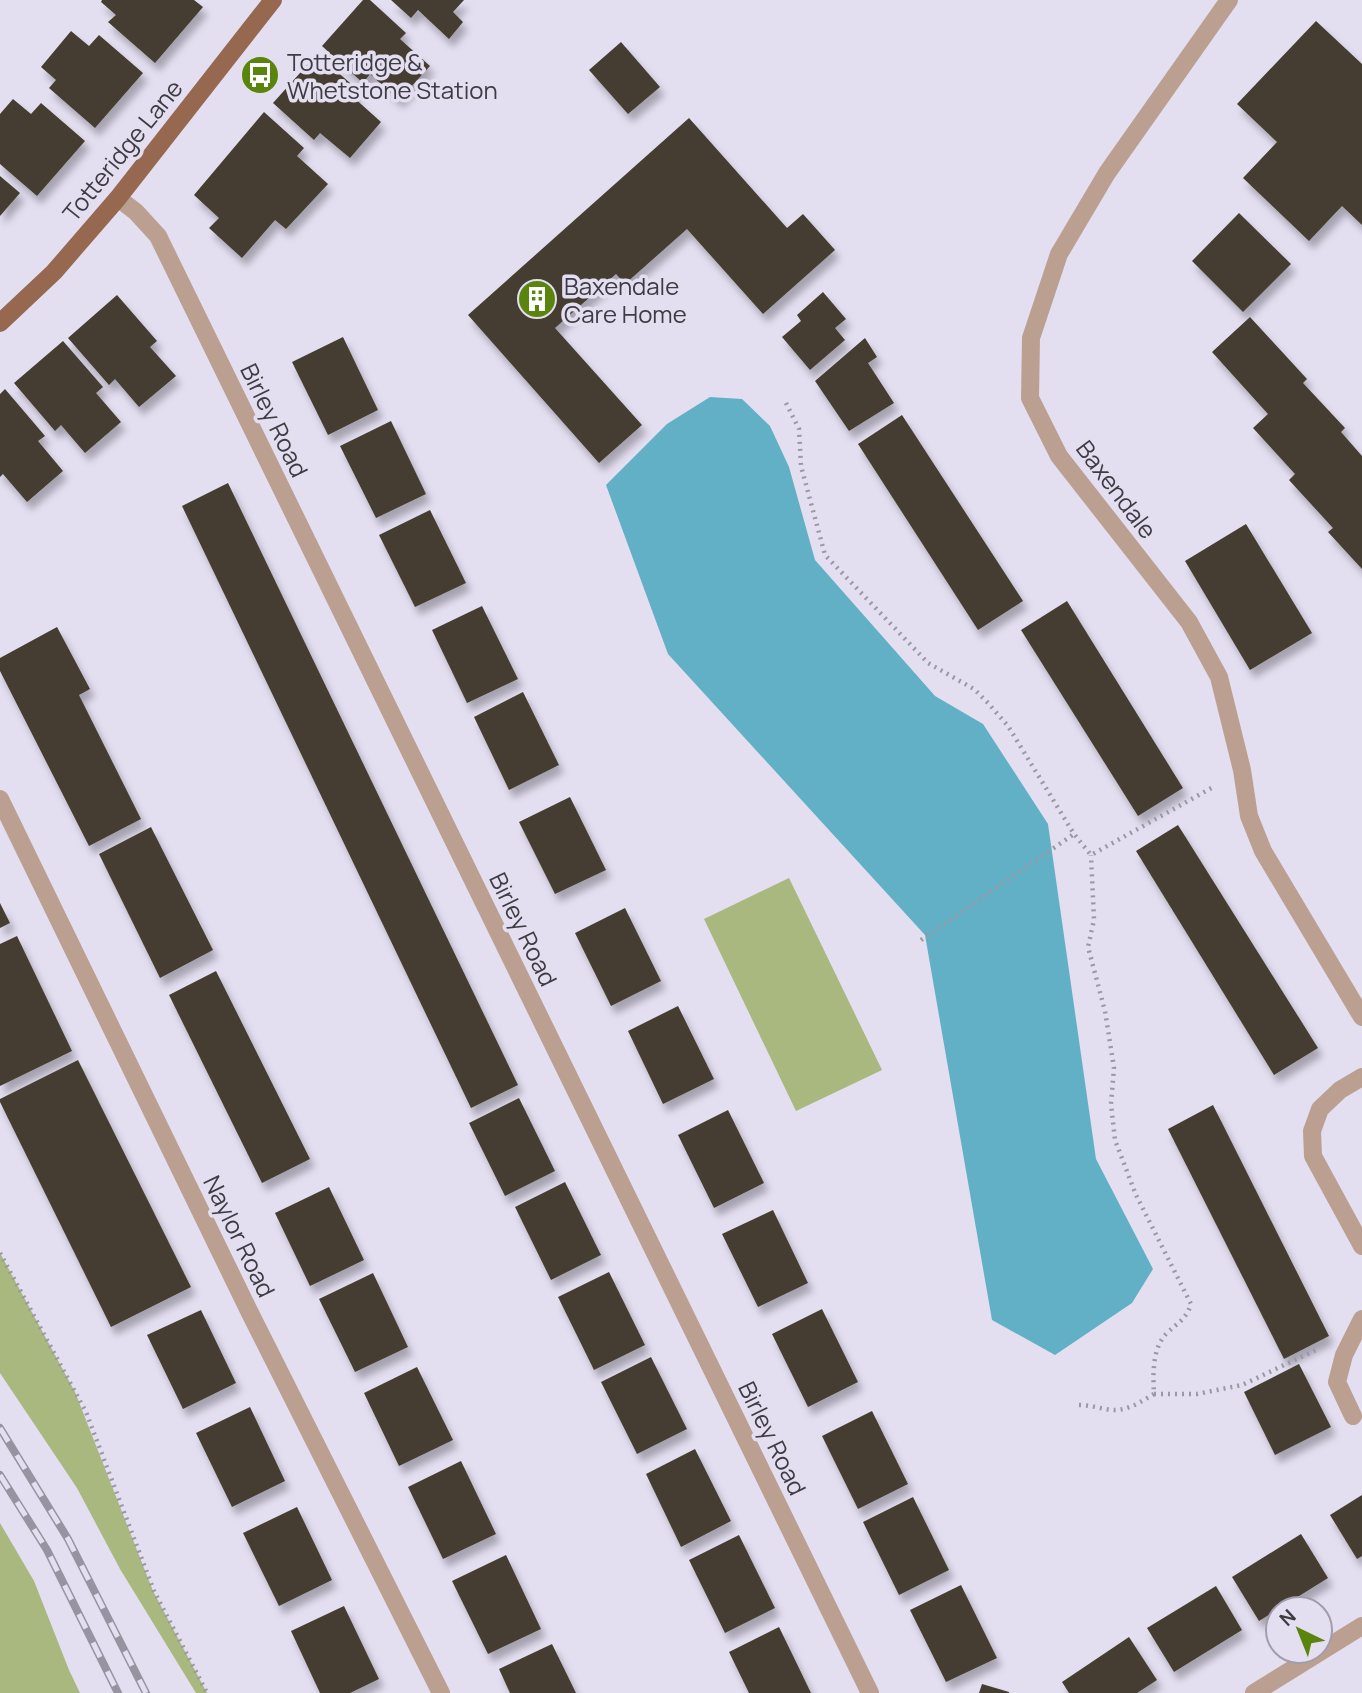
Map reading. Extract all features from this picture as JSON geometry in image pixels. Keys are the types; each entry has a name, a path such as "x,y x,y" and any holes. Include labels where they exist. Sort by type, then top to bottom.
{"main road":[{"name":"Totteridge Lane","path":"0,323 54,272 118,198 273,0"}],"street":[{"name":"Baxendale","path":"1229,0 1107,173 1059,254 1031,338 1030,398 1059,456 1189,622 1219,677 1242,770 1249,816 1263,851 1361,1014"},
{"name":"Birley Road","path":"118,198 136,212 158,236 870,1693"},
{"name":"Naylor Road","path":"0,799 250,1313 441,1693"},
{"path":"1362,1077 1339,1090 1320,1109 1312,1131 1312,1156 1362,1246"},
{"path":"1353,1416 1337,1382 1344,1356 1362,1319"},
{"path":"1254,1693 1362,1626"}],"path":[{"path":"786,403 799,429 801,466 825,555 928,663 974,689 988,703 1007,726 1074,834 1091,855 1094,920 1088,947 1105,1011 1114,1068 1111,1104 1115,1140 1136,1195 1191,1304 1188,1314 1166,1335 1158,1348 1153,1371 1154,1394"},
{"path":"1091,855 1242,770"},
{"path":"921,940 1074,834"},
{"path":"0,1253 86,1412 153,1591 207,1693"},
{"path":"1079,1405 1095,1405 1114,1410 1131,1407 1154,1394 1197,1394 1242,1385 1326,1343"}],"green space":[{"path":"789,878 882,1070 796,1111 704,919"},
{"path":"0,1253 75,1392 153,1591 207,1693 196,1693 120,1569 77,1488 0,1373"},
{"path":"0,1523 34,1581 80,1693 0,1693"}],"water":[{"path":"710,397 742,399 770,426 789,467 815,560 935,696 983,724 1048,824 1096,1159 1153,1269 1132,1303 1055,1355 992,1320 925,935 668,654 606,485 667,424"}],"building":[{"path":"102,0 194,0 203,7 155,63 108,22 116,15"},
{"path":"363,0 370,0 406,33 400,39 430,66 399,100 370,74 363,83 322,46"},
{"path":"391,0 464,0 453,12 463,22 449,39 418,10 411,18"},
{"path":"1316,21 1362,64 1362,225 1342,206 1309,241 1243,178 1277,142 1237,104"},
{"path":"71,31 89,46 99,35 143,73 95,128 49,88 56,80 41,67"},
{"path":"621,42 660,87 628,114 589,70"},
{"path":"317,54 358,90 352,96 381,122 350,158 320,133 314,140 273,103"},
{"path":"13,99 31,114 41,103 85,141 37,196 0,164 0,114"},
{"path":"264,112 304,148 297,156 328,184 286,229 275,220 242,258 209,228 219,218 194,195"},
{"name":"Baxendale Care Home","path":"689,118 787,228 803,214 835,250 763,314 687,229 625,284 616,274 555,328 642,425 599,463 468,315"},
{"path":"0,176 20,193 0,216"},
{"path":"1239,213 1291,264 1243,312 1192,261"},
{"path":"823,292 846,319 835,328 845,340 810,370 782,337 801,321 797,315"},
{"path":"117,295 157,341 150,347 176,376 139,407 115,379 109,385 68,338"},
{"path":"1250,317 1307,379 1303,383 1345,428 1341,432 1362,456 1362,569 1328,532 1333,528 1289,480 1295,474 1253,428 1268,414 1212,352"},
{"path":"343,337 378,410 328,435 292,362"},
{"path":"865,338 877,357 868,363 894,403 849,431 815,381"},
{"path":"63,341 103,387 96,393 121,422 85,453 61,425 55,431 14,383"},
{"path":"5,389 45,436 38,441 63,471 27,502 3,474 0,477 0,394"},
{"path":"902,415 1023,601 978,630 858,444"},
{"path":"391,421 426,494 376,518 340,446"},
{"path":"228,483 518,1085 471,1108 182,506"},
{"path":"430,510 466,583 415,607 379,535"},
{"path":"1246,524 1312,633 1250,670 1185,561"},
{"path":"1067,601 1183,788 1138,816 1021,630"},
{"path":"482,606 518,679 467,703 432,630"},
{"path":"57,627 90,689 79,695 141,819 89,846 0,671 0,658"},
{"path":"523,692 559,765 509,790 474,717"},
{"path":"570,797 606,870 555,894 519,822"},
{"path":"1178,825 1318,1048 1274,1075 1136,851"},
{"path":"151,827 213,950 160,978 99,854"},
{"path":"0,903 10,923 0,928"},
{"path":"625,908 661,981 611,1006 575,933"},
{"path":"17,936 72,1051 0,1086 0,944"},
{"path":"216,971 310,1159 262,1183 169,995"},
{"path":"678,1006 714,1079 663,1104 628,1031"},
{"path":"78,1060 191,1287 111,1327 0,1102 0,1099"},
{"path":"519,1098 555,1171 505,1196 469,1123"},
{"path":"1213,1105 1329,1336 1284,1359 1168,1129"},
{"path":"728,1110 764,1183 714,1208 678,1135"},
{"path":"565,1182 601,1255 551,1280 515,1207"},
{"path":"329,1187 364,1260 310,1286 275,1213"},
{"path":"773,1210 808,1283 758,1307 722,1234"},
{"path":"609,1272 645,1345 594,1370 558,1297"},
{"path":"373,1273 408,1347 355,1372 319,1299"},
{"path":"822,1309 858,1382 808,1407 772,1334"},
{"path":"201,1310 236,1383 183,1409 147,1335"},
{"path":"651,1357 687,1429 637,1454 601,1382"},
{"path":"1299,1364 1331,1427 1275,1455 1244,1392"},
{"path":"417,1367 453,1440 399,1466 364,1393"},
{"path":"250,1407 285,1481 232,1507 196,1433"},
{"path":"872,1411 908,1484 858,1509 822,1436"},
{"path":"695,1449 731,1521 681,1547 646,1474"},
{"path":"461,1461 496,1534 443,1559 408,1487"},
{"path":"1362,1495 1362,1556 1357,1559 1330,1515"},
{"path":"913,1497 949,1570 899,1595 863,1522"},
{"path":"297,1507 332,1580 279,1606 243,1533"},
{"path":"1301,1534 1328,1578 1301,1595 1264,1595 1264,1618 1259,1621 1232,1577"},
{"path":"739,1535 775,1608 725,1633 689,1560"},
{"path":"506,1555 541,1629 488,1654 452,1581"},
{"path":"961,1585 997,1658 946,1682 910,1610"},
{"path":"1216,1586 1242,1630 1174,1672 1147,1628"},
{"path":"344,1606 379,1679 350,1693 320,1693 291,1631"},
{"path":"779,1627 811,1693 749,1693 729,1652"},
{"path":"1129,1637 1157,1680 1137,1693 1069,1693 1062,1682"},
{"path":"552,1644 576,1693 510,1693 499,1669"},
{"path":"982,1684 1009,1692 1009,1693 979,1693"}],"railway":[{"path":"0,1428 68,1539 146,1693"},
{"path":"0,1475 47,1550 118,1693"}],"place":[{"name":"Totteridge & Whetstone Station","path":"260,75"},
{"name":"Baxendale Care Home","path":"537,299"}]}
